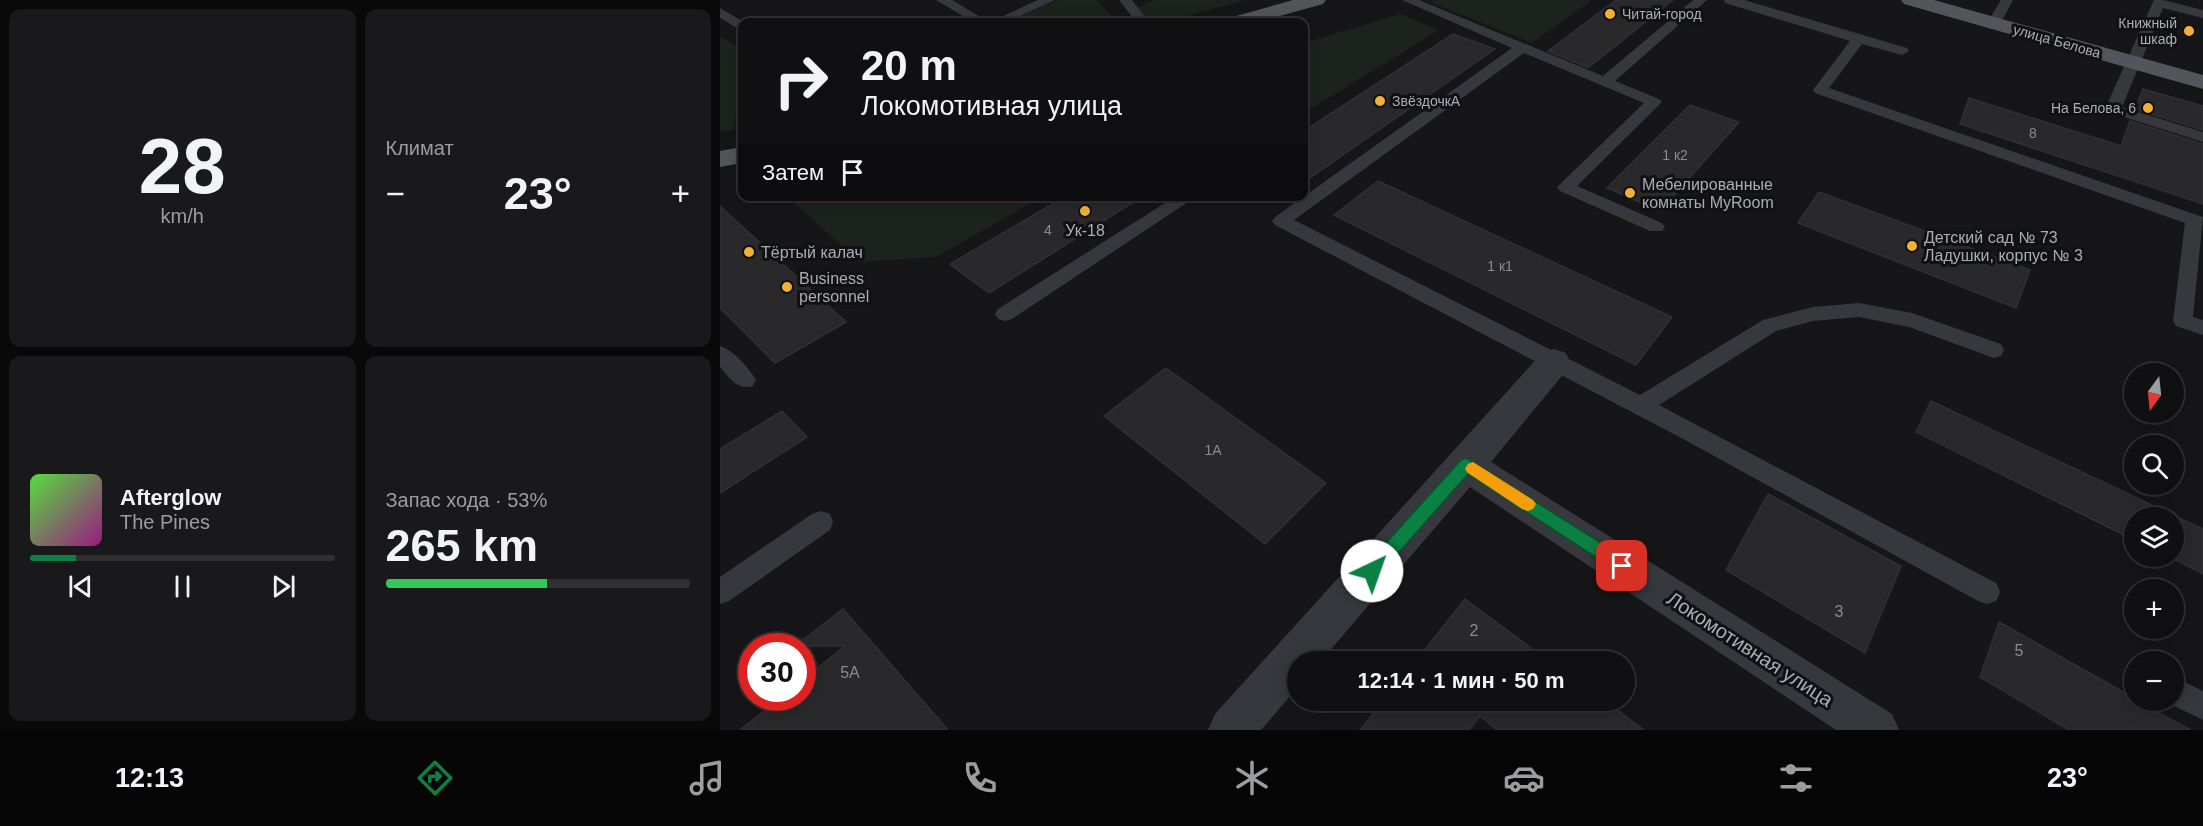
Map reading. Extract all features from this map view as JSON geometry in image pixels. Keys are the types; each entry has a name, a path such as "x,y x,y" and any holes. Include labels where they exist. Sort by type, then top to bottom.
{"main road":[{"path":"1251,18 1316,0"},
{"name":"улица Белова","path":"1911,0 2203,82"},
{"path":"720,159 738,156"}],"street":[{"path":"1231,730 1466,465 1554,362"},
{"name":"Локомотивная улица","path":"1466,465 1876,730"}],"lane":[{"path":"942,0 975,18"},
{"path":"1006,18 1048,0"},
{"path":"1408,0 1654,102 1566,187 1656,227"},
{"path":"1605,82 1701,0"},
{"path":"1730,0 1902,51"},
{"path":"1994,23 2007,0"},
{"path":"1130,1 1141,18"},
{"path":"2203,14 2159,3 2113,110 2203,137"},
{"path":"720,12 738,24"},
{"path":"1859,39 1820,90 2199,221 2183,321 2203,328"},
{"path":"1308,200 1522,48"},
{"path":"1308,182 1321,190"},
{"path":"1005,314 1181,201"},
{"path":"1307,201 1281,221 1640,406 1988,592"},
{"path":"1640,406 1770,325 1813,314 1859,310 1912,320 1994,351"},
{"path":"720,354 745,380"},
{"path":"720,592 821,522"},
{"path":"2184,696 2203,706"}],"shaded area":[{"path":"1058,0 1097,0 1113,18 1015,18"},
{"path":"1154,0 1247,0 1178,18 1143,18 1135,9"},
{"path":"1437,0 1592,0 1532,43 1430,2"},
{"path":"1400,14 1439,30 1308,111 1308,42"},
{"path":"720,37 738,46 738,106 734,130 720,131"},
{"path":"792,201 1035,201 936,257 860,262"}],"building":[{"path":"1616,0 1673,0 1588,68 1548,51"},
{"path":"1453,34 1495,49 1308,179 1308,128"},
{"path":"2143,89 2203,106 2203,130 2135,109"},
{"path":"1969,98 2121,146 2130,121 2203,144 2203,204 1960,124"},
{"path":"1690,105 1739,122 1660,211 1607,188"},
{"path":"1378,181 1672,317 1636,365 1334,215"},
{"name":"Детский сад № 73 Ладушки, корпус № 3","path":"1819,192 2030,270 2016,308 1798,223"},
{"path":"1057,201 1135,201 989,293 950,264"},
{"path":"720,206 846,322 775,363 720,308"},
{"path":"1166,368 1326,483 1265,544 1104,416"},
{"path":"1931,401 2124,492 2124,495 2131,495 2156,507 2124,507 2124,535 1916,432"},
{"path":"782,411 807,437 720,493 720,449"},
{"path":"1768,494 1901,566 1865,653 1726,570"},
{"path":"2184,520 2203,529 2203,574 2184,564"},
{"path":"1465,599 1535,651 1424,651"},
{"path":"843,609 948,730 740,730 764,711 816,711 816,669 845,646 816,646 816,633 812,633"},
{"path":"1999,622 2124,692 2124,711 2155,711 2191,730 2069,730 1980,677"},
{"path":"1375,711 1619,711 1644,730 1497,730 1480,716 1469,730 1360,730"}],"slow traffic":[{"path":"1473,469 1528,504"}],"place":[{"name":"Читай-город","path":"1610,14"},
{"name":"Книжный шкаф","path":"2189,31"},
{"name":"ЗвёздочкА","path":"1380,101"},
{"name":"На Белова, 6","path":"2148,108"},
{"name":"Мебелированные комнаты MyRoom","path":"1630,193"},
{"name":"Ук-18","path":"1085,211"},
{"name":"Детский сад № 73 Ладушки, корпус № 3","path":"1912,246"},
{"name":"Тёртый калач","path":"749,252"},
{"name":"Business personnel","path":"787,287"}],"route":[{"path":"1372,571 1466,465 1622,566"}]}
